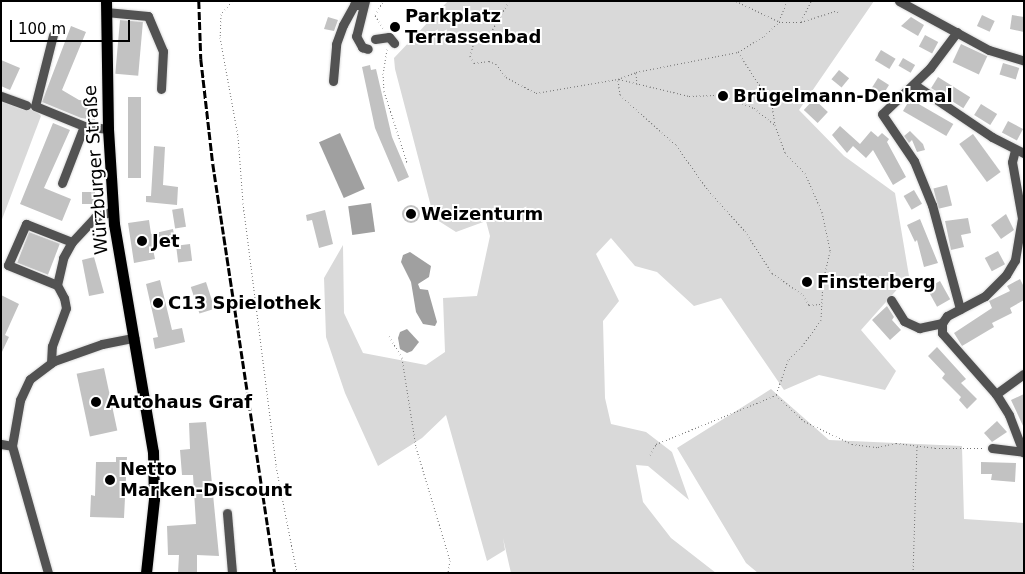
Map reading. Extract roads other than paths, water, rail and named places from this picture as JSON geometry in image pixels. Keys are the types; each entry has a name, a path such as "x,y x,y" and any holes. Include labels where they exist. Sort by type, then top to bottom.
{"main road":[{"name":"Würzburger Straße","path":"106,7 108,129 112,211 154,452 154,498 146,573"}],"street":[{"path":"899,1 990,50 1024,61"},
{"path":"333,81 336,44 342,25 354,5 364,3 356,36 362,47 368,49"},
{"path":"106,7 148,16 163,51 161,89"},
{"path":"957,32 915,85 882,114 914,161 928,196 960,309"},
{"path":"54,35 35,106 84,126 108,129"},
{"path":"375,39 390,37 390,46"},
{"path":"891,300 904,320 919,328 942,323 960,309 985,296 1006,275 1015,260 1022,218 1012,162 1020,152 915,85"},
{"path":"1,96 26,106"},
{"path":"62,183 84,126"},
{"path":"51,363 52,346 66,308 57,285 63,258 72,242 95,217 112,211"},
{"path":"57,285 8,265 26,224 72,242"},
{"path":"942,323 942,333 996,394 1009,415 1023,452 992,448"},
{"path":"48,573 12,446 16,414 24,390 30,379 51,363 85,350 134,338"},
{"path":"996,394 1024,374"},
{"path":"1,444 12,446"},
{"path":"226,513 232,573"},
{"path":"39,573 44,561"}],"railway":[{"path":"199,1 201,59 213,164 275,573"}],"place":[{"name":"Parkplatz Terrassenbad","path":"395,27"},
{"name":"Brügelmann-Denkmal","path":"723,96"},
{"name":"Weizenturm","path":"411,214"},
{"name":"Jet","path":"142,241"},
{"name":"Finsterberg","path":"807,282"},
{"name":"C13 Spielothek","path":"158,303"},
{"name":"Autohaus Graf","path":"96,402"},
{"name":"Netto Marken-Discount","path":"110,480"}]}
